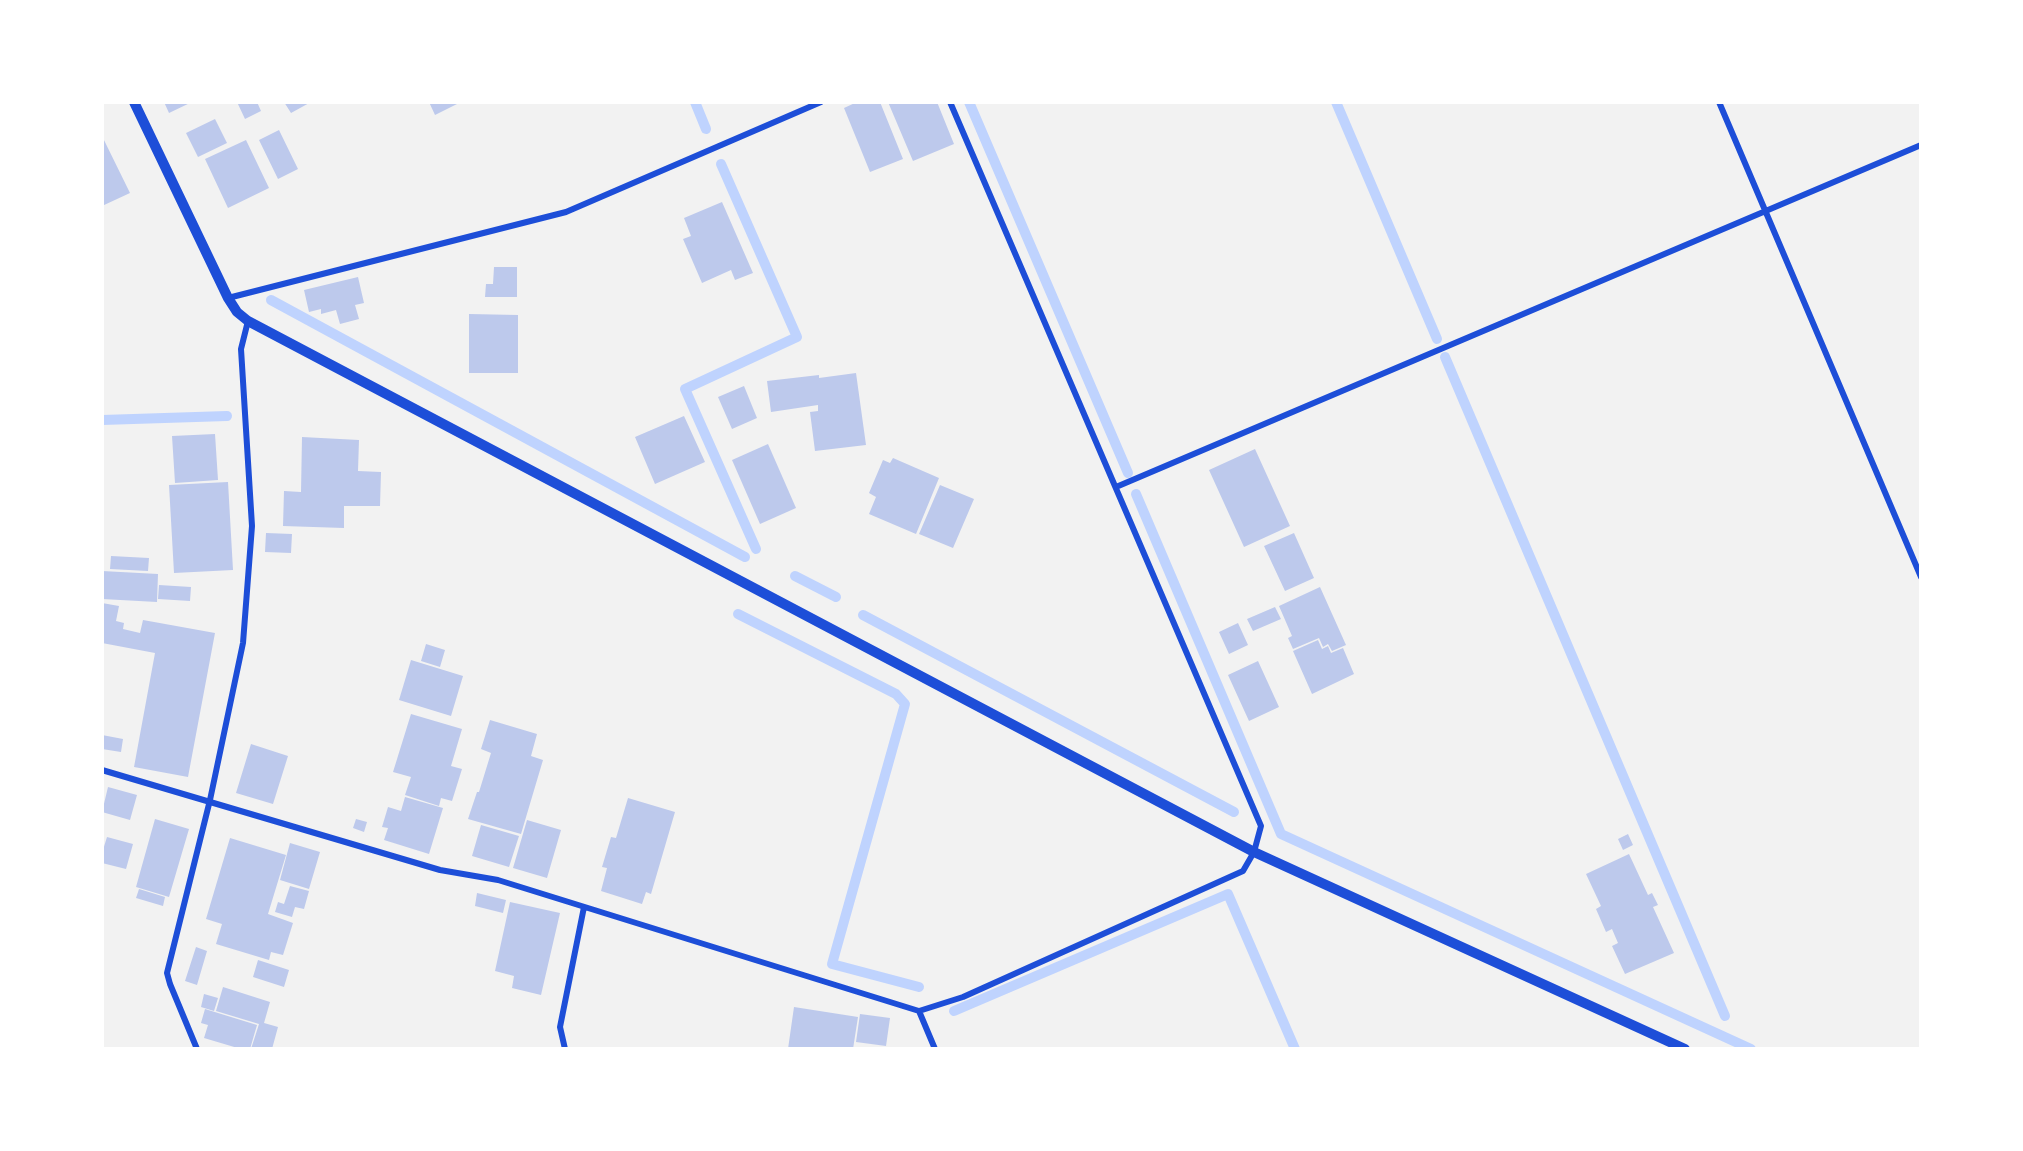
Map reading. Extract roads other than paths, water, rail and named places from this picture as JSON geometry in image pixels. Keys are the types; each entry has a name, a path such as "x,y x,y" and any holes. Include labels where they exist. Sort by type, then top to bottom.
{"street":[{"path":"134,102 228,298 237,312 248,321 1254,852 1685,1049"},
{"path":"228,298 566,212 821,102"},
{"path":"102,770 210,800 440,870 498,880 919,1011 963,997 1243,871 1254,852 1261,826 950,102"},
{"path":"1719,102 1921,577"},
{"path":"1116,488 1921,145"},
{"path":"197,1049 167,973 210,800 243,644 252,526 241,349 248,321"},
{"path":"565,1049 560,1027 584,907"},
{"path":"919,1011 935,1049"}],"waterway":[{"path":"695,102 706,129"},
{"path":"969,102 1128,473"},
{"path":"1336,102 1437,339"},
{"path":"721,164 797,337 685,389 756,549"},
{"path":"271,300 745,557"},
{"path":"1445,357 1725,1016"},
{"path":"102,420 227,416"},
{"path":"1136,494 1281,834 1751,1049"},
{"path":"795,576 836,597"},
{"path":"738,614 896,694 905,704 832,964 919,987"},
{"path":"863,615 1234,812"},
{"path":"954,1011 1228,894 1295,1049"}]}
